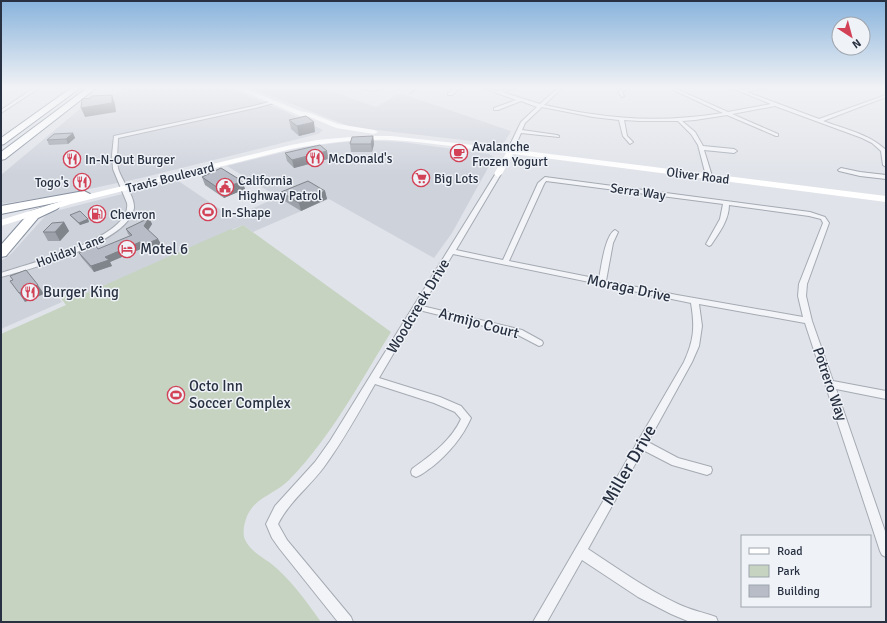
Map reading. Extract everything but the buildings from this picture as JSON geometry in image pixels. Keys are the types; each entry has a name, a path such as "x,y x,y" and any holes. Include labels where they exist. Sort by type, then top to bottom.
{"highway":[{"path":"1,136 33,117"},
{"path":"1,142 36,117"},
{"path":"1,157 55,117"},
{"path":"1,166 27,144 32,134"},
{"path":"1,210 84,194"},
{"path":"1,253 34,215 57,206"},
{"path":"1,218 16,219 21,231"}],"street":[{"name":"Holiday Lane","path":"1,275 92,244 117,231 127,221 131,212 131,205 116,172 116,137 208,117"},
{"name":"Oliver Road","path":"306,117 326,130 332,128 340,138"},
{"name":"Oliver Road","path":"315,117 336,126 510,151"},
{"name":"Woodcreek Drive","path":"346,622 283,544 276,534 272,524 279,510 319,465 374,380 498,174 508,156 518,131 523,122 528,117"},
{"path":"602,117 621,119 680,120 703,117"},
{"path":"735,117 776,135"},
{"path":"808,117 874,142 885,151 886,164"},
{"path":"819,121 830,117"},
{"path":"621,119 625,136 630,142"},
{"path":"680,120 695,135 703,148 709,176"},
{"path":"336,126 342,133 340,138"},
{"path":"303,141 326,130"},
{"path":"518,131 557,136"},
{"name":"Oliver Road","path":"340,138 392,135"},
{"name":"Oliver Road","path":"340,138 391,138 510,151 886,199"},
{"name":"Travis Boulevard","path":"1,218 84,194 123,187 291,147 340,138"},
{"name":"Travis Boulevard","path":"1,223 123,187 303,141 340,138"},
{"path":"703,148 734,151"},
{"path":"841,170 886,178"},
{"name":"Serra Way","path":"505,262 541,183 545,179 810,214 823,218"},
{"path":"709,244 724,219 726,203"},
{"name":"Potrero Way","path":"823,218 826,223 803,284 802,296 808,321 886,551"},
{"path":"602,282 610,243 615,232"},
{"name":"Moraga Drive","path":"451,251 696,302 808,321"},
{"name":"Miller Drive","path":"540,622 688,362 696,344 699,327 696,302"},
{"name":"Armijo Court","path":"417,308 519,332 539,343"},
{"path":"374,380 437,400 458,409 466,418 462,429 438,456 416,472"},
{"path":"829,384 886,395"},
{"path":"641,444 676,462 707,470"},
{"path":"580,551 656,600 690,617 711,622"}],"shaded area":[{"path":"70,117 296,117 323,130 318,134 141,178 61,195 1,204 1,175"},
{"path":"326,117 470,117 511,131 504,143 498,144 351,127"},
{"path":"360,140 402,142 489,154 494,157 452,233 434,258 329,199 253,232 243,225 80,296 77,294 68,293 58,297 62,302 1,329 1,261 11,254 48,213 177,180 239,222 233,217 278,197 227,166 304,147"}],"green space":[{"name":"Octo Inn Soccer Complex","path":"243,225 391,332 332,427 319,445 290,479 254,506 249,512 245,523 244,537 248,545 284,575 310,606 321,622 1,622 1,334 66,305 60,297 68,293 70,295 77,294 80,296"}],"place":[{"name":"Avalanche Frozen Yogurt","path":"459,153"},
{"name":"McDonald's","path":"315,158"},
{"name":"In-N-Out Burger","path":"72,159"},
{"name":"Big Lots","path":"421,178"},
{"name":"Togo's","path":"82,182"},
{"name":"California Highway Patrol","path":"225,187"},
{"name":"In-Shape","path":"208,212"},
{"name":"Chevron","path":"97,214"},
{"name":"Motel 6","path":"127,249"},
{"name":"Burger King","path":"30,292"},
{"name":"Octo Inn Soccer Complex","path":"176,395"}]}
